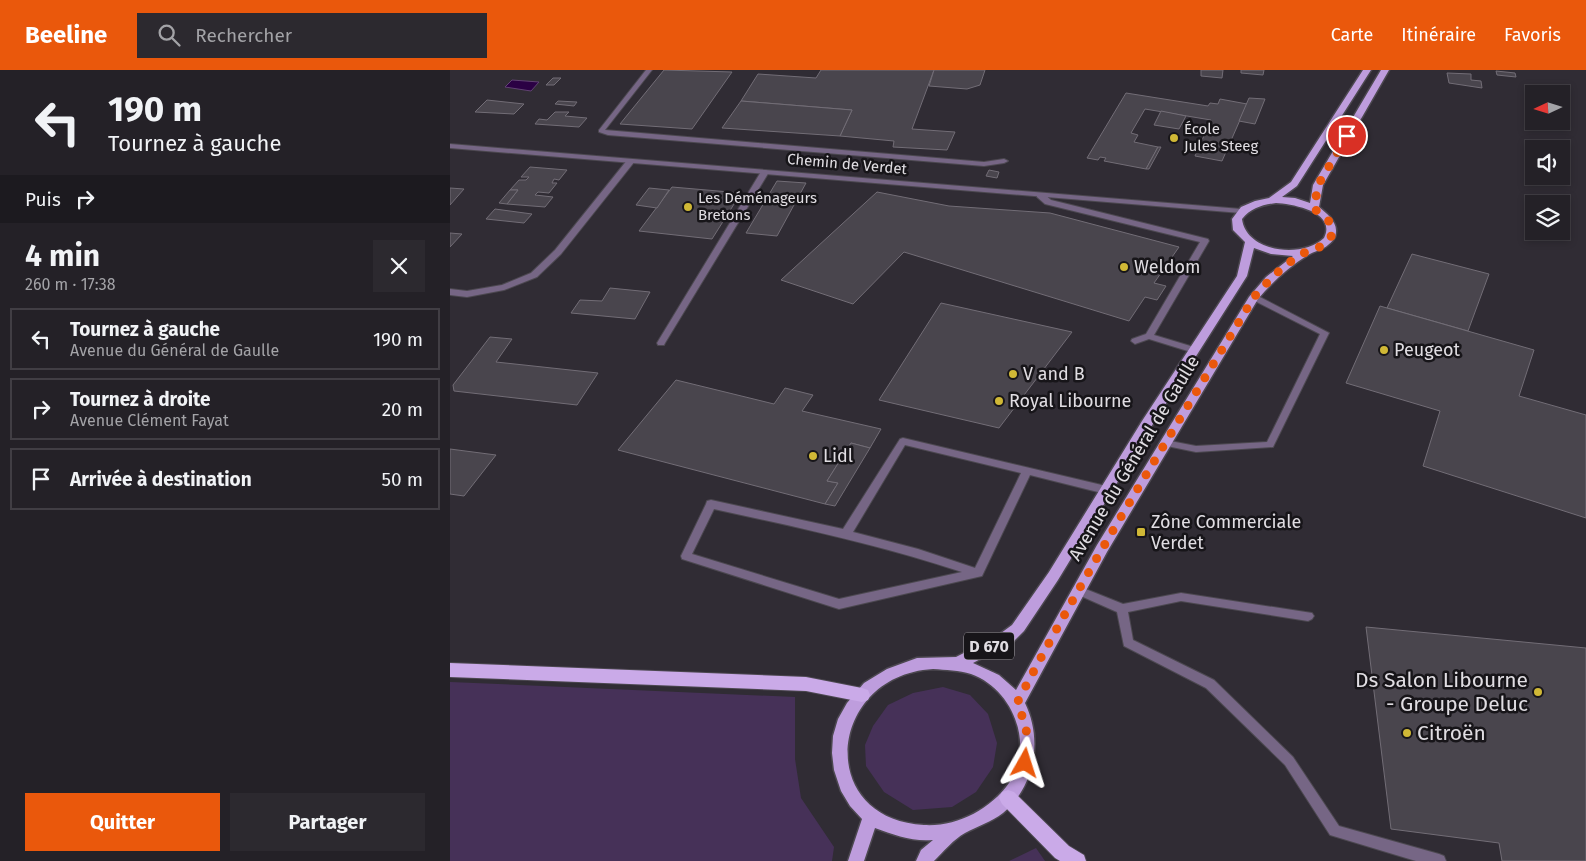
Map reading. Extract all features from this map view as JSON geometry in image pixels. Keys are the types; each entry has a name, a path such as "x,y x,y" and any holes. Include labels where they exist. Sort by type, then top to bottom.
{"highway":[{"path":"450,670 806,684 862,695"},
{"path":"1008,798 1062,852 1077,861"}],"main road":[{"path":"1273,200 1294,184 1367,70"},
{"path":"1314,209 1318,185 1385,70"},
{"name":"Avenue du Général de Gaulle","path":"955,664 1014,633 1047,588 1106,490 1242,276 1250,241 1276,251 1306,252 1319,248 1328,241 1332,233 1330,224 1325,216 1301,203 1273,200 1254,203 1241,211"},
{"path":"1241,211 1237,218 1237,226 1250,241"},
{"name":"Avenue du Général de Gaulle","path":"1017,703 1078,590 1165,442 1254,297 1270,279 1306,252"},
{"path":"924,861 927,856 958,830 985,818 1008,798 1022,775 1028,751 1027,726 1017,703 1001,685 980,671 955,664 930,663 905,668 882,679 862,695 846,717 839,743 840,770 851,795 870,816 896,829 927,834 958,830"},
{"path":"856,861 870,816"}],"street":[{"path":"649,70 601,131 618,134 984,164 1004,160"},
{"name":"Chemin de Verdet","path":"450,146 1241,211"},
{"path":"450,292 467,294 504,287 534,275 558,252 631,160"},
{"path":"661,343 765,172"},
{"path":"1040,194 1048,202 1205,240 1150,336"},
{"path":"1165,442 1196,449 1270,445 1325,332 1254,297"},
{"path":"1135,341 1150,336 1194,350"},
{"path":"846,534 903,442 1028,470 1106,490"},
{"path":"978,572 1028,470"},
{"path":"711,504 846,534 918,553 978,572 838,604 686,556 711,504"},
{"path":"1078,590 1122,610 1181,597 1308,616"},
{"path":"1122,610 1128,642 1210,684 1289,761 1335,831 1439,861"}],"shaded area":[{"path":"512,80 539,82 531,91 505,87"},
{"path":"450,682 795,697 795,759 801,798 834,847 832,861 450,861"},
{"path":"943,687 970,695 988,714 997,743 993,767 976,792 952,807 913,810 884,792 866,766 865,745 873,726 888,705 913,693"},
{"path":"1036,848 1045,861 1009,861"}],"building":[{"path":"664,70 732,72 692,129 620,124"},
{"path":"821,70 934,70 912,129 955,132 947,150 893,147 894,141 840,136 852,110 741,101 758,74 816,78"},
{"path":"934,70 985,70 980,85 967,89 929,86"},
{"path":"1201,70 1223,70 1222,78 1201,76"},
{"path":"1241,70 1264,70 1263,75 1241,73"},
{"path":"1496,71 1515,73 1516,77 1497,75"},
{"path":"1447,73 1471,74 1471,80 1481,81 1482,88 1449,83"},
{"path":"553,78 561,78 554,85 546,85"},
{"path":"1126,93 1208,106 1210,103 1218,104 1220,99 1247,104 1222,161 1195,156 1211,120 1145,109 1131,133 1138,135 1134,142 1158,147 1146,169 1104,161 1106,158 1100,157 1098,160 1087,158"},
{"path":"1249,98 1265,99 1255,124 1239,121"},
{"path":"487,100 524,104 514,114 475,112"},
{"path":"558,101 577,102 574,106 555,104"},
{"path":"741,101 852,110 840,136 722,128"},
{"path":"1161,111 1186,116 1179,129 1154,125"},
{"path":"555,112 569,112 565,116 587,118 579,127 535,124 539,119 547,120"},
{"path":"1158,147 1161,147 1149,169 1146,169"},
{"path":"530,167 567,170 559,180 554,179 552,183 557,183 549,193 538,192 535,195 553,197 545,207 507,204 518,190 510,190 519,180 526,180 529,177 521,177"},
{"path":"989,170 999,172 997,178 986,176"},
{"path":"777,181 806,183 777,236 746,233"},
{"path":"672,187 741,193 712,239 639,231"},
{"path":"450,188 464,189 450,205"},
{"path":"649,188 669,190 657,208 636,205"},
{"path":"510,190 518,190 507,204 499,203"},
{"path":"877,192 949,206 1050,213 1179,247 1154,283 1166,286 1157,300 1145,297 1129,321 904,252 853,304 781,280"},
{"path":"495,209 532,214 524,223 486,219"},
{"path":"450,233 462,234 450,247"},
{"path":"1412,254 1489,274 1468,331 1387,308"},
{"path":"610,288 650,292 635,319 571,313 580,300 602,301"},
{"path":"941,303 1072,332 999,428 879,400"},
{"path":"1380,306 1534,350 1519,396 1586,415 1586,518 1423,466 1440,411 1346,383"},
{"path":"490,337 512,339 496,362 598,373 577,405 454,391 453,385"},
{"path":"676,380 774,404 785,388 813,395 802,411 881,429 870,448 851,443 827,481 838,483 825,504 618,450"},
{"path":"851,443 870,448 835,506 825,504 838,483 827,481"},
{"path":"450,449 496,455 464,496 450,494"},
{"path":"1366,627 1586,648 1586,861 1502,861 1499,843 1391,829"}],"place":[{"name":"École Jules Steeg","path":"1174,138"},
{"name":"Les Déménageurs Bretons","path":"688,207"},
{"name":"Weldom","path":"1124,267"},
{"name":"Peugeot","path":"1384,350"},
{"name":"V and B","path":"1013,374"},
{"name":"Royal Libourne","path":"999,401"},
{"name":"Lidl","path":"813,456"},
{"name":"Zône Commerciale Verdet","path":"1141,532"},
{"name":"Ds Salon Libourne - Groupe Deluc","path":"1538,692"},
{"name":"Citroën","path":"1407,733"}],"route":[{"path":"1025,763 1028,751 1027,726 1017,703 1078,590 1131,499 1254,297 1270,279 1306,252 1319,248 1328,241 1332,233 1330,224 1325,216 1314,209 1318,185 1347,136"}]}
